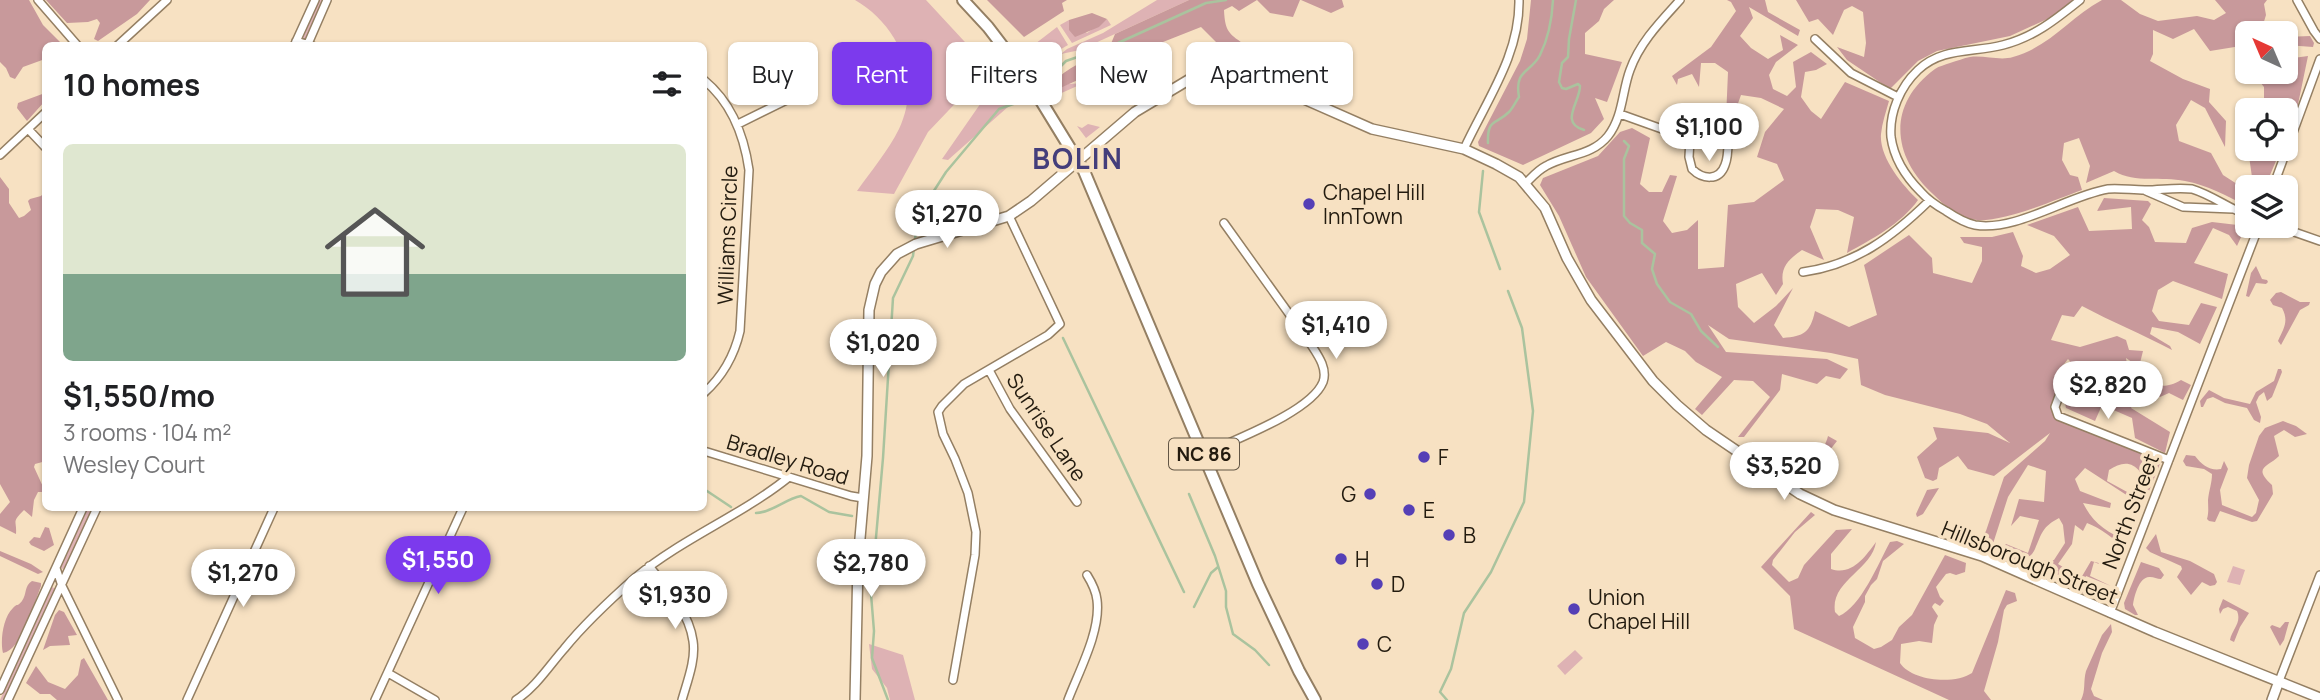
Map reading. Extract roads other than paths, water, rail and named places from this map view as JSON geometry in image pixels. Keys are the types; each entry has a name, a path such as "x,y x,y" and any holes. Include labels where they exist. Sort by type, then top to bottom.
{"main road":[{"name":"NC 86","path":"963,0 988,27 1027,78 1078,160 1109,226 1271,613 1315,700"}],"street":[{"path":"38,0 75,42"},
{"path":"121,42 167,0"},
{"path":"295,42 315,0"},
{"path":"310,42 327,0"},
{"path":"1464,149 1510,55 1516,33 1519,0"},
{"path":"1526,183 1548,164 1598,146 1610,133 1619,114 1630,69 1640,48 1680,0"},
{"path":"2080,0 2046,28 2004,45 1954,52 1929,61 1917,71 1898,97 1891,135 1894,149 1906,175 1929,201 1975,225 2019,220 2088,194 2109,189 2192,189 2203,192 2233,209"},
{"path":"2297,0 2320,39"},
{"path":"1815,39 1851,74 1898,97"},
{"path":"2277,175 2320,59"},
{"name":"Hillsborough Street","path":"1009,216 1124,120 1190,79 1215,73 1261,80 1372,129 1464,149 1496,164 1526,183 1545,208 1567,258 1591,300 1653,381 1706,429 1782,483 1823,505 1982,556 2110,613 2320,698"},
{"name":"Williams Circle","path":"707,83 718,94 738,124 749,170 740,331 736,347 723,372 707,390"},
{"path":"738,124 777,105"},
{"path":"1619,114 1690,139 1744,142"},
{"path":"0,155 42,116"},
{"path":"28,129 42,144"},
{"path":"1690,139 1689,157 1692,169 1697,174 1711,178 1718,176 1723,170 1728,141"},
{"path":"2144,190 2183,206 2233,209"},
{"path":"1802,272 1823,270 1867,252 1898,230 1929,201"},
{"path":"855,700 855,628 867,456 869,310 875,285 897,254 926,240 1009,216 1060,324 1048,335 964,384 938,412 943,435 968,493 976,532 975,555 953,680"},
{"path":"1204,454 1291,413 1313,397 1324,380 1322,363 1310,342 1224,223"},
{"path":"2298,234 2320,242"},
{"name":"North Street","path":"2110,613 2254,238"},
{"name":"Sunrise Lane","path":"989,370 1010,409 1077,502"},
{"path":"2067,374 2055,407 2058,416 2169,460"},
{"name":"Bradley Road","path":"707,452 863,498"},
{"path":"516,700 530,689 565,647 614,596 649,566 761,498 789,477"},
{"path":"0,691 82,511"},
{"path":"8,700 96,511"},
{"path":"187,700 273,511"},
{"path":"375,700 462,511"},
{"path":"649,566 686,618 693,642 690,672 682,700"},
{"path":"56,568 62,586 118,700"},
{"path":"1068,700 1088,648 1098,611 1096,591 1087,575"},
{"path":"2272,700 2320,575"},
{"path":"388,673 435,700"}],"waterway":[{"path":"1062,65 1206,3 1226,0"},
{"path":"1488,143 1489,129 1512,109 1519,97 1521,76 1536,61 1543,48 1550,28 1553,0"},
{"path":"1576,0 1568,57 1562,63 1559,82 1562,88 1566,89 1578,84 1580,86 1572,117 1577,127 1584,130"},
{"path":"888,700 872,658 874,631 871,594 893,298 913,256 916,231 930,197 946,172 999,109 1010,105"},
{"path":"1624,141 1629,146 1624,159 1624,216 1642,230 1642,243 1655,254 1652,269 1657,284 1670,302 1691,314 1701,331 1718,347"},
{"path":"1483,171 1479,212 1500,269"},
{"path":"1447,700 1440,692 1451,669 1464,613 1491,572 1524,502 1533,411 1522,328 1508,291"},
{"path":"1063,338 1184,592"},
{"path":"707,491 731,507"},
{"path":"1189,494 1215,556 1226,591 1226,607 1233,634 1255,650 1269,665"},
{"path":"756,513 801,496 829,512 852,516"},
{"path":"1194,607 1211,573 1218,567"}],"place":[{"name":"Chapel Hill InnTown","path":"1309,204"},
{"name":"F","path":"1424,457"},
{"name":"G","path":"1370,494"},
{"name":"E","path":"1409,510"},
{"name":"B","path":"1449,535"},
{"name":"H","path":"1341,559"},
{"name":"D","path":"1377,584"},
{"name":"Union Chapel Hill","path":"1574,609"},
{"name":"C","path":"1363,644"}],"district":[{"name":"BOLIN","path":"1078,158"}]}
